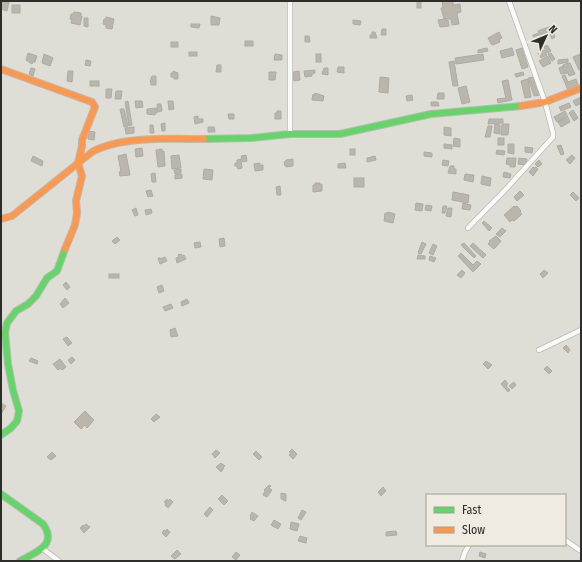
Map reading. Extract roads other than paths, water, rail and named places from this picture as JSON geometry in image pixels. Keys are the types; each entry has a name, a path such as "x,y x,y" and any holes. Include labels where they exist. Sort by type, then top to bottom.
{"street":[{"path":"290,1 290,134"},
{"path":"468,228 553,137 545,102 509,1"},
{"path":"1,69 92,102 94,105 94,110 83,134 78,163 82,176 76,201 77,213 75,225 60,265 57,271 47,278 36,296 28,304 16,311 7,323 5,333 8,364 19,411 17,421 11,428 1,435"},
{"path":"1,219 12,216 78,163 99,148 106,145 143,140 251,138 290,134 340,134 431,114 523,106 545,102 581,88"},
{"path":"539,350 581,330"},
{"path":"1,494 47,528 49,534 48,540 43,549 20,561"},
{"path":"566,541 581,552"},
{"path":"462,561 468,546"},
{"path":"43,549 59,561"}]}
